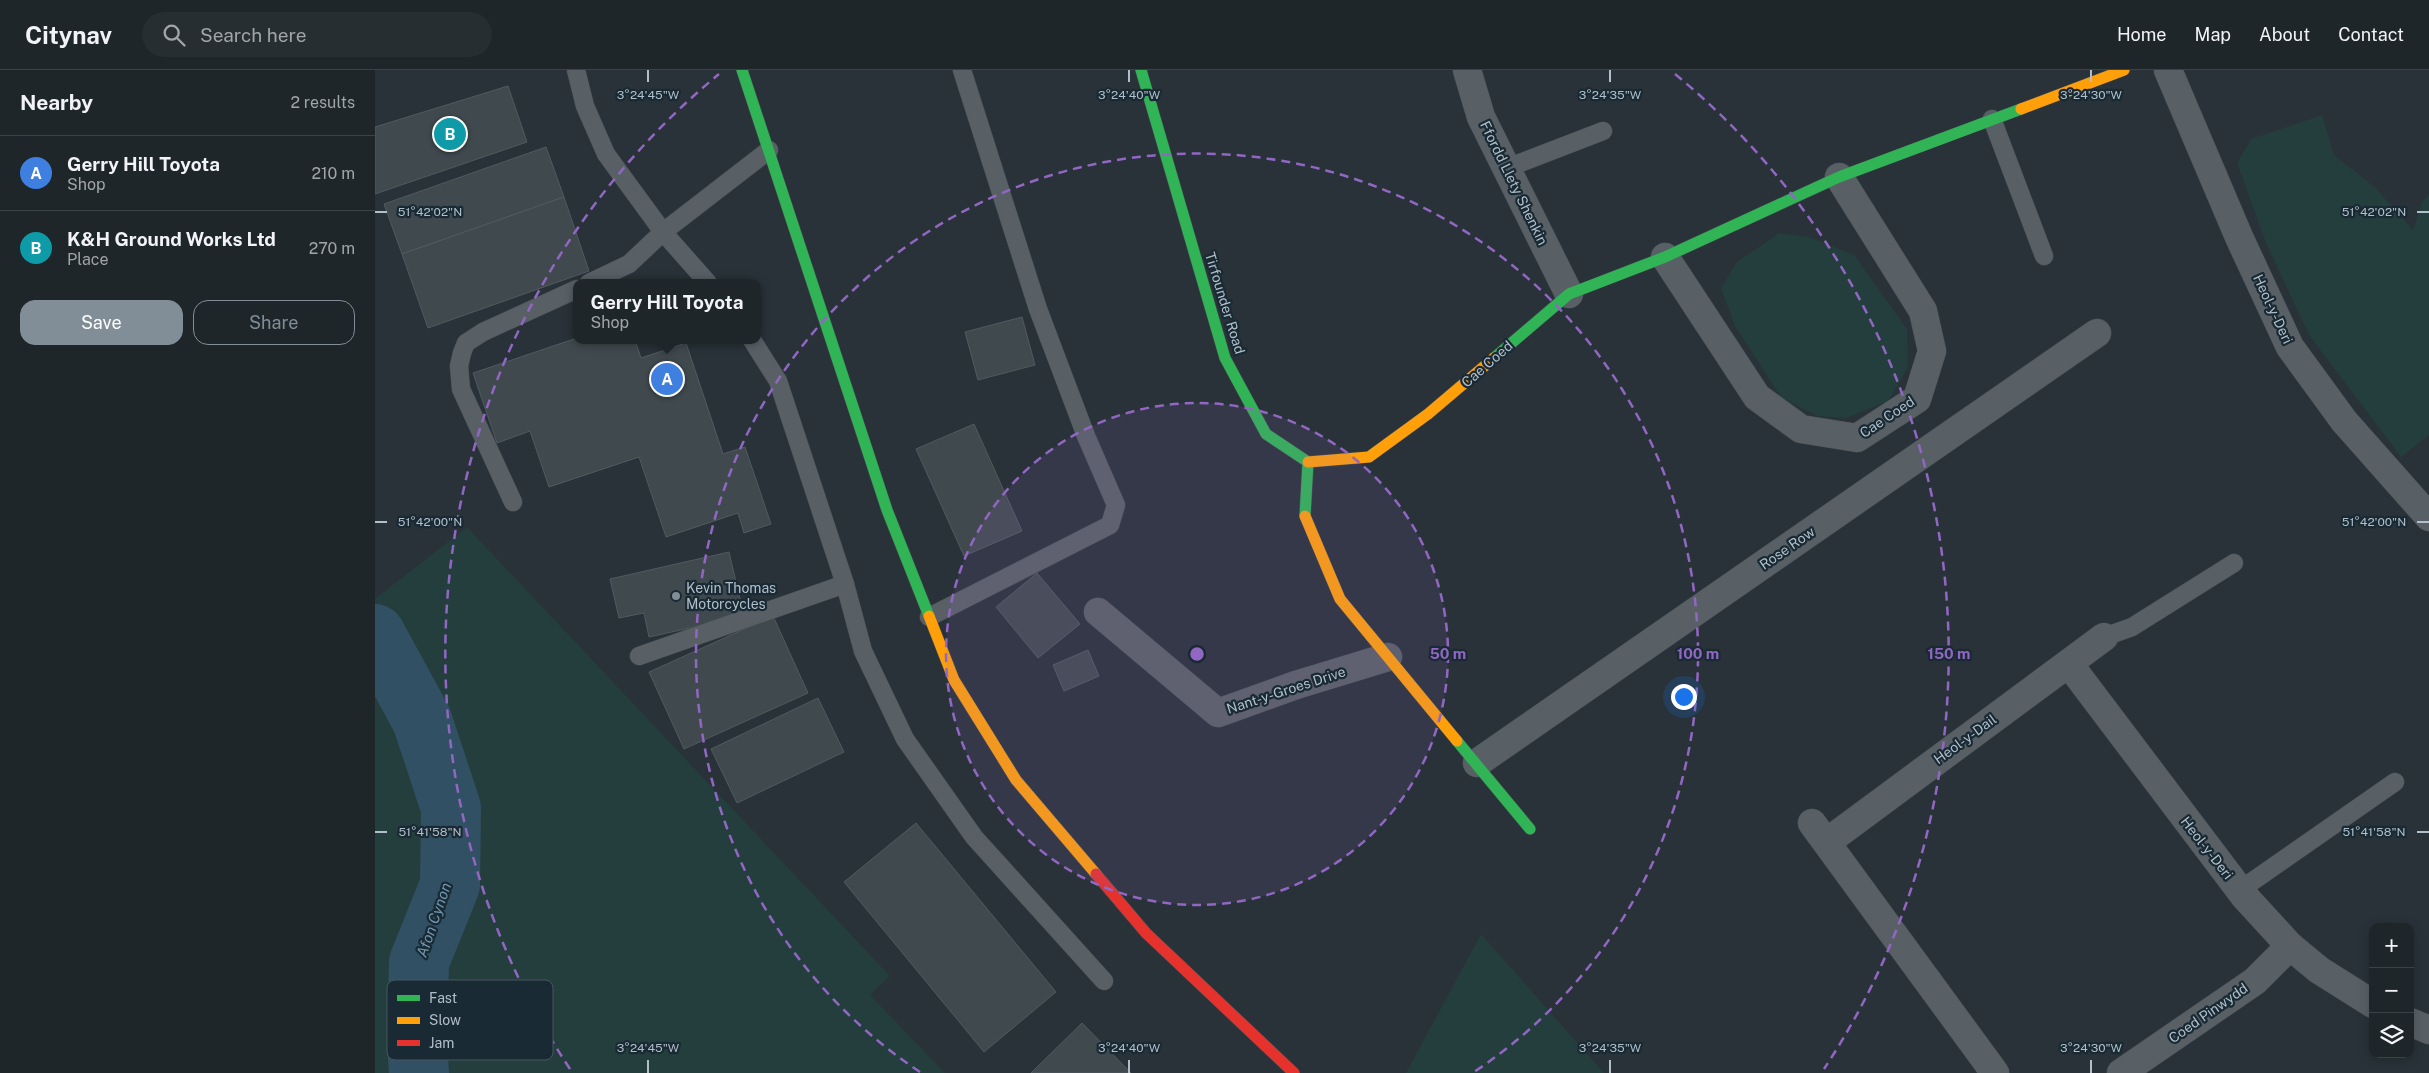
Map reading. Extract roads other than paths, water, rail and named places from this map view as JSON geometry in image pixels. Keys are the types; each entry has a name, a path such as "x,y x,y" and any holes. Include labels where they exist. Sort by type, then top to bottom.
{"street":[{"path":"742,70 887,510 954,680 1016,780 1146,933 1294,1073"},
{"name":"Tirfounder Road","path":"1141,70 1225,358 1266,434 1308,462"},
{"name":"Ffordd Llety Shenkin","path":"1467,70 1481,117 1569,294"},
{"name":"Cae Coed","path":"1308,462 1369,457 1428,414 1569,294 1665,257 1839,177 2124,70"},
{"name":"Heol-y-Deri","path":"2168,70 2239,237 2290,347 2344,421 2429,517"},
{"name":"Cae Coed","path":"1665,257 1757,397 1801,429 1857,438 1917,399 1932,351 1923,311 1839,177"},
{"name":"Rose Row","path":"1477,763 2097,333"},
{"path":"1308,462 1305,520 1340,599 1530,828"},
{"name":"Nant-y-Groes Drive","path":"1099,612 1218,712 1296,685 1388,657"},
{"name":"Heol-y-Dail","path":"1995,1073 1820,833 1940,756 2104,637"},
{"name":"Heol-y-Deri","path":"2069,664 2240,890 2290,946 2319,970 2369,1001"},
{"name":"Coed Pinwydd","path":"2121,1073 2255,981 2290,946"},
{"path":"2414,1024 2429,1030"}],"lane":[{"path":"576,70 585,106 607,154 663,232 704,279"},
{"path":"929,617 1110,525 1116,504 1086,436 1038,309 962,70"},
{"path":"1992,119 2044,256"},
{"path":"1507,168 1603,131"},
{"path":"597,279 629,264 663,232 769,150"},
{"path":"513,502 461,389 459,366 462,353 467,343 483,332 573,291"},
{"path":"755,344 778,381 845,584 863,651 905,739 974,837 1104,981"},
{"path":"2104,637 2132,627 2234,562"},
{"path":"639,656 845,584"},
{"path":"2240,890 2395,782"}],"waterway":[{"name":"Afon Cynon","path":"375,634 422,720 451,808 450,885 419,962 419,980"},
{"name":"Afon Cynon","path":"418,1060 419,1073"}],"place":[{"name":"K&H Ground Works Ltd","path":"450,134"},
{"name":"Gerry Hill Toyota","path":"667,379"},
{"name":"Kevin Thomas Motorcycles","path":"676,596"}]}
